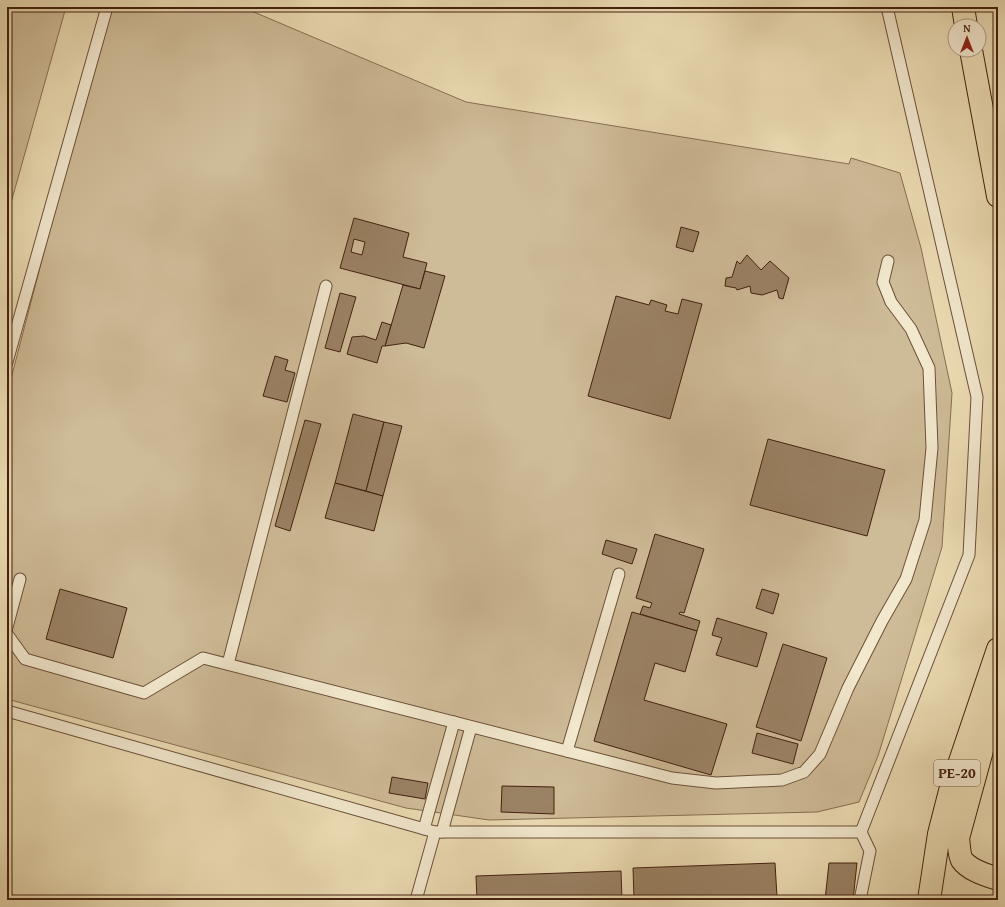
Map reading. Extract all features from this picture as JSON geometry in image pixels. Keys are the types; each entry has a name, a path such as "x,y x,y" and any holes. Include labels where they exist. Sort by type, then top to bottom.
{"highway":[{"path":"963,7 965,18"},
{"path":"972,58 998,196"},
{"name":"PE-20","path":"929,900 939,834 950,791 998,649"},
{"path":"998,692 958,838 961,859 972,868 998,879"}],"lane":[{"path":"7,362 107,7"},
{"path":"860,900 870,851 860,832 969,555 977,396 887,7"},
{"path":"7,634 25,659 144,693 203,658 672,778 716,783 782,780 804,772 820,754 848,688 882,621 906,579 925,520 932,448 929,368 911,329 890,302 883,282 888,261"},
{"path":"228,664 326,286"},
{"path":"567,751 619,574"},
{"path":"7,627 20,579"},
{"path":"7,711 438,832 860,832"},
{"path":"424,829 454,722"},
{"path":"416,900 471,727"}],"shaded area":[{"path":"7,7 66,7 7,217"},
{"path":"108,7 242,7 466,102 849,164 851,158 900,173 921,248 952,393 942,547 878,756 859,802 817,812 489,820 406,808 7,699 7,394"}],"building":[{"path":"354,218 409,233 403,257 427,263 420,289 340,268","holes":["354,239 365,242 362,255 351,252"]},
{"path":"681,227 699,232 693,252 676,247"},
{"path":"747,255 761,270 770,261 789,278 783,299 779,298 777,290 762,295 751,293 750,286 737,290 736,288 725,286 726,278 732,277 737,261 740,264"},
{"path":"425,271 445,276 424,348 406,343 385,346 403,285 420,289"},
{"path":"340,293 356,297 340,352 325,348"},
{"path":"616,296 649,305 651,300 667,305 665,311 678,314 682,299 702,304 670,419 588,396"},
{"path":"382,322 391,325 385,346 382,346 377,363 347,354 352,337 364,336 376,340"},
{"path":"275,356 288,360 285,370 295,373 287,402 263,396"},
{"path":"353,414 384,422 366,491 335,483"},
{"path":"305,420 321,424 290,531 275,526"},
{"path":"384,422 402,426 383,496 366,491"},
{"path":"768,439 885,470 867,536 750,505"},
{"path":"335,483 383,496 374,531 325,518"},
{"path":"655,534 704,549 684,613 680,612 679,614 700,621 697,631 640,614 643,606 650,608 652,603 636,598"},
{"path":"606,540 637,549 632,564 602,554"},
{"path":"60,589 127,608 113,658 46,639"},
{"path":"762,589 779,594 773,614 756,608"},
{"path":"632,612 697,631 685,672 655,663 644,700 727,724 711,775 594,741"},
{"path":"717,618 767,633 757,667 716,655 722,638 712,635"},
{"path":"783,644 827,658 801,741 756,727"},
{"path":"757,733 798,744 793,764 752,753"},
{"path":"392,777 428,783 425,799 389,793"},
{"path":"502,786 554,787 554,814 501,812"},
{"path":"775,863 777,897 704,900 634,900 633,868"},
{"path":"829,863 857,863 853,900 825,900"},
{"path":"621,871 622,900 477,900 476,876"}]}
